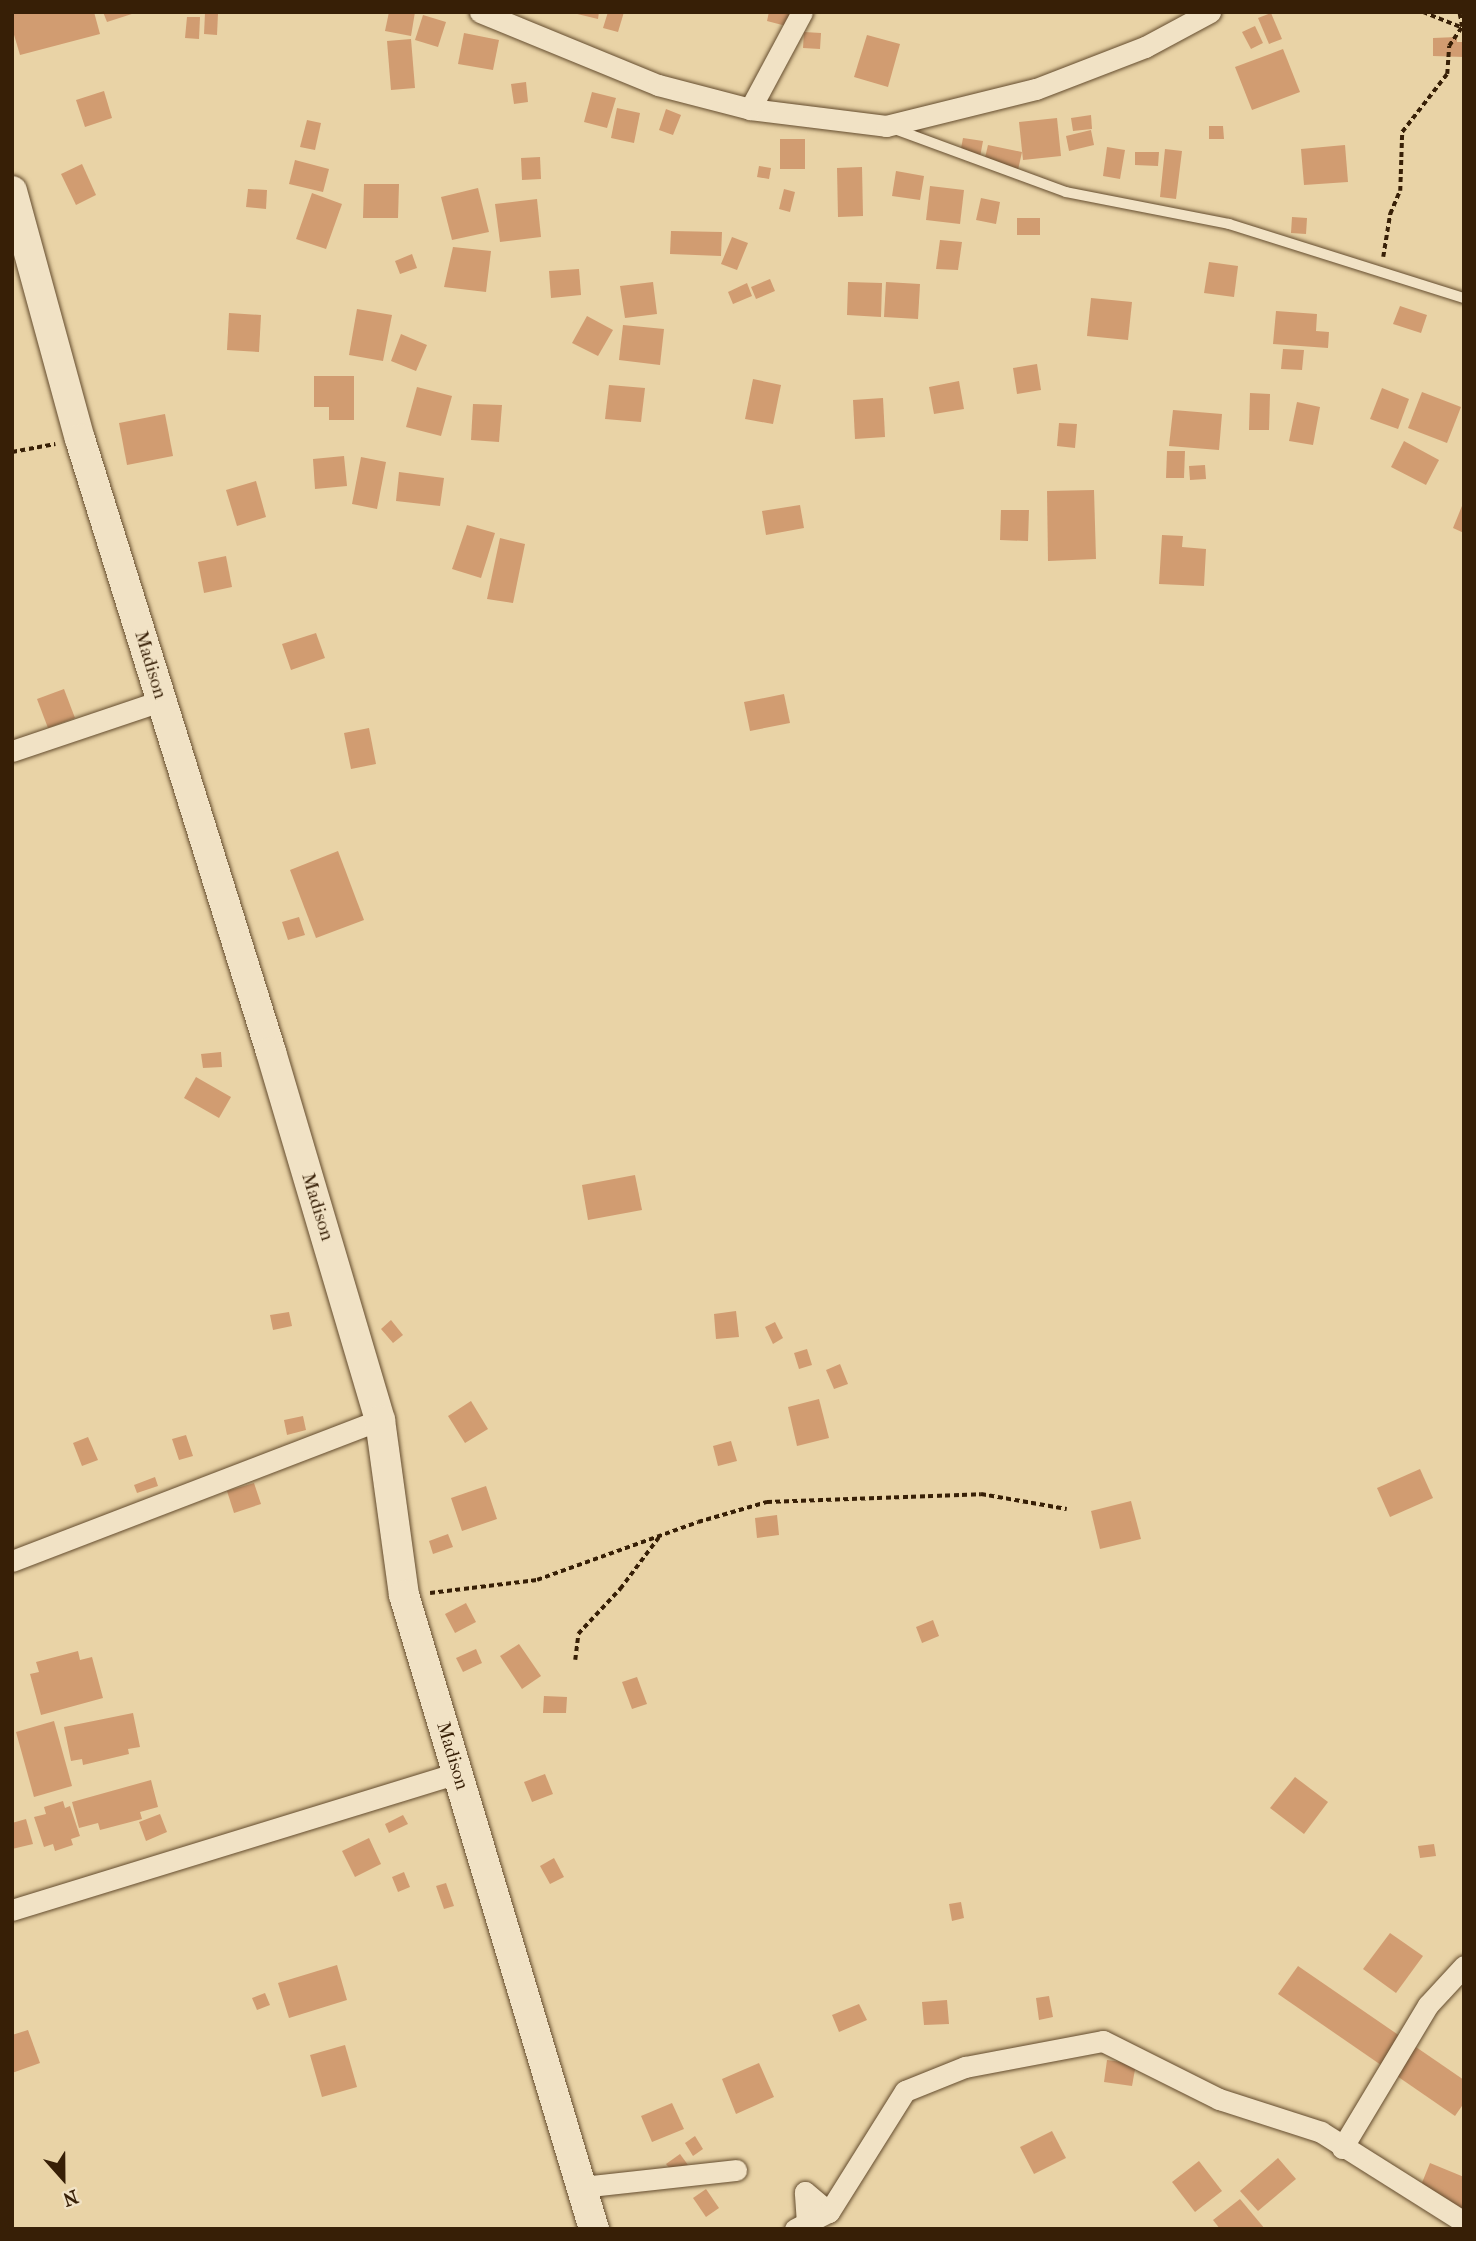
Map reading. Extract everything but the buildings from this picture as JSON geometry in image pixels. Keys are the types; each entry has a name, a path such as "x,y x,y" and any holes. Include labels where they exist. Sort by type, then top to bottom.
{"street":[{"path":"750,109 802,12"},
{"path":"493,14 658,85 750,109 886,126 1036,89 1145,47 1210,12"},
{"name":"Madison","path":"12,191 80,439 271,1052 380,1420 404,1595 594,2229"},
{"path":"12,751 161,701"},
{"path":"12,1561 380,1420"},
{"path":"12,1910 457,1773"},
{"path":"1342,2148 1428,2005 1464,1966"},
{"path":"801,2226 829,2213 905,2091 965,2067 1103,2041 1219,2099 1321,2132 1342,2148 1464,2222"},
{"path":"582,2187 736,2170"},
{"path":"801,2226 805,2192 829,2213"}],"lane":[{"path":"886,126 1066,192 1229,224 1464,298"}],"path":[{"path":"1423,12 1463,28"},
{"path":"1459,12 1463,28"},
{"path":"1381,272 1390,214 1400,191 1402,132 1447,74 1449,46 1463,28"},
{"path":"12,452 80,439"},
{"path":"404,1595 537,1580 660,1535 767,1502 981,1494 1067,1509"},
{"path":"575,1660 578,1634 620,1589 660,1535"}]}
